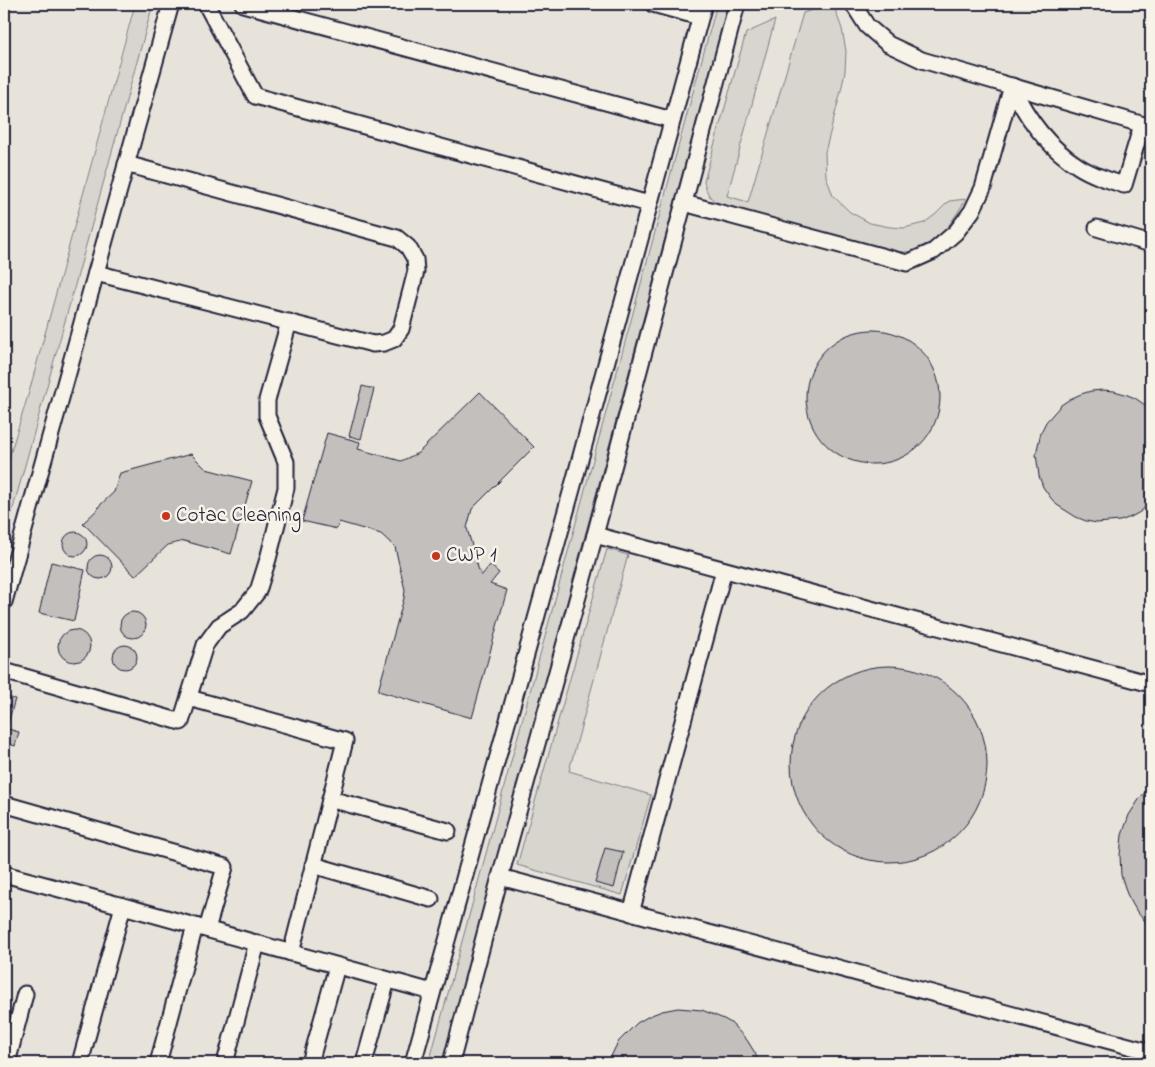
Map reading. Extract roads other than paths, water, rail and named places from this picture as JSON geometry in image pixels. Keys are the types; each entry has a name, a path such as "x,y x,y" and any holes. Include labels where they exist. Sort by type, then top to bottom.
{"lane":[{"path":"4,602 171,4"},
{"path":"206,4 255,96 649,204"},
{"path":"243,4 672,120"},
{"path":"413,1063 702,10 653,4"},
{"path":"451,1063 737,4"},
{"path":"853,4 867,26 888,44 922,60 1012,86 1147,126 1124,185 1099,177 1077,166 1051,145 1020,104 1012,86"},
{"path":"684,203 907,263 934,251 956,232 972,211 983,188 1012,86"},
{"path":"96,273 374,344 394,339 401,328 416,271 415,259 408,247 397,238 126,164"},
{"path":"1098,228 1151,244"},
{"path":"4,671 181,722 205,645 219,626 242,611 258,591 268,559 286,488 286,462 267,416 267,400 289,322"},
{"path":"595,535 1151,684"},
{"path":"631,913 724,570"},
{"path":"189,698 345,741 291,953"},
{"path":"330,799 448,831"},
{"path":"4,804 225,867 201,927 158,1063"},
{"path":"313,865 431,899"},
{"path":"4,874 432,992"},
{"path":"500,877 1151,1052"},
{"path":"80,1063 123,906"},
{"path":"225,1063 257,943"},
{"path":"310,1063 337,966"},
{"path":"364,1063 388,980"},
{"path":"7,1063 25,994"}],"place":[{"name":"Cotac Cleaning","path":"166,516"},
{"name":"CWP 1","path":"436,556"}]}
